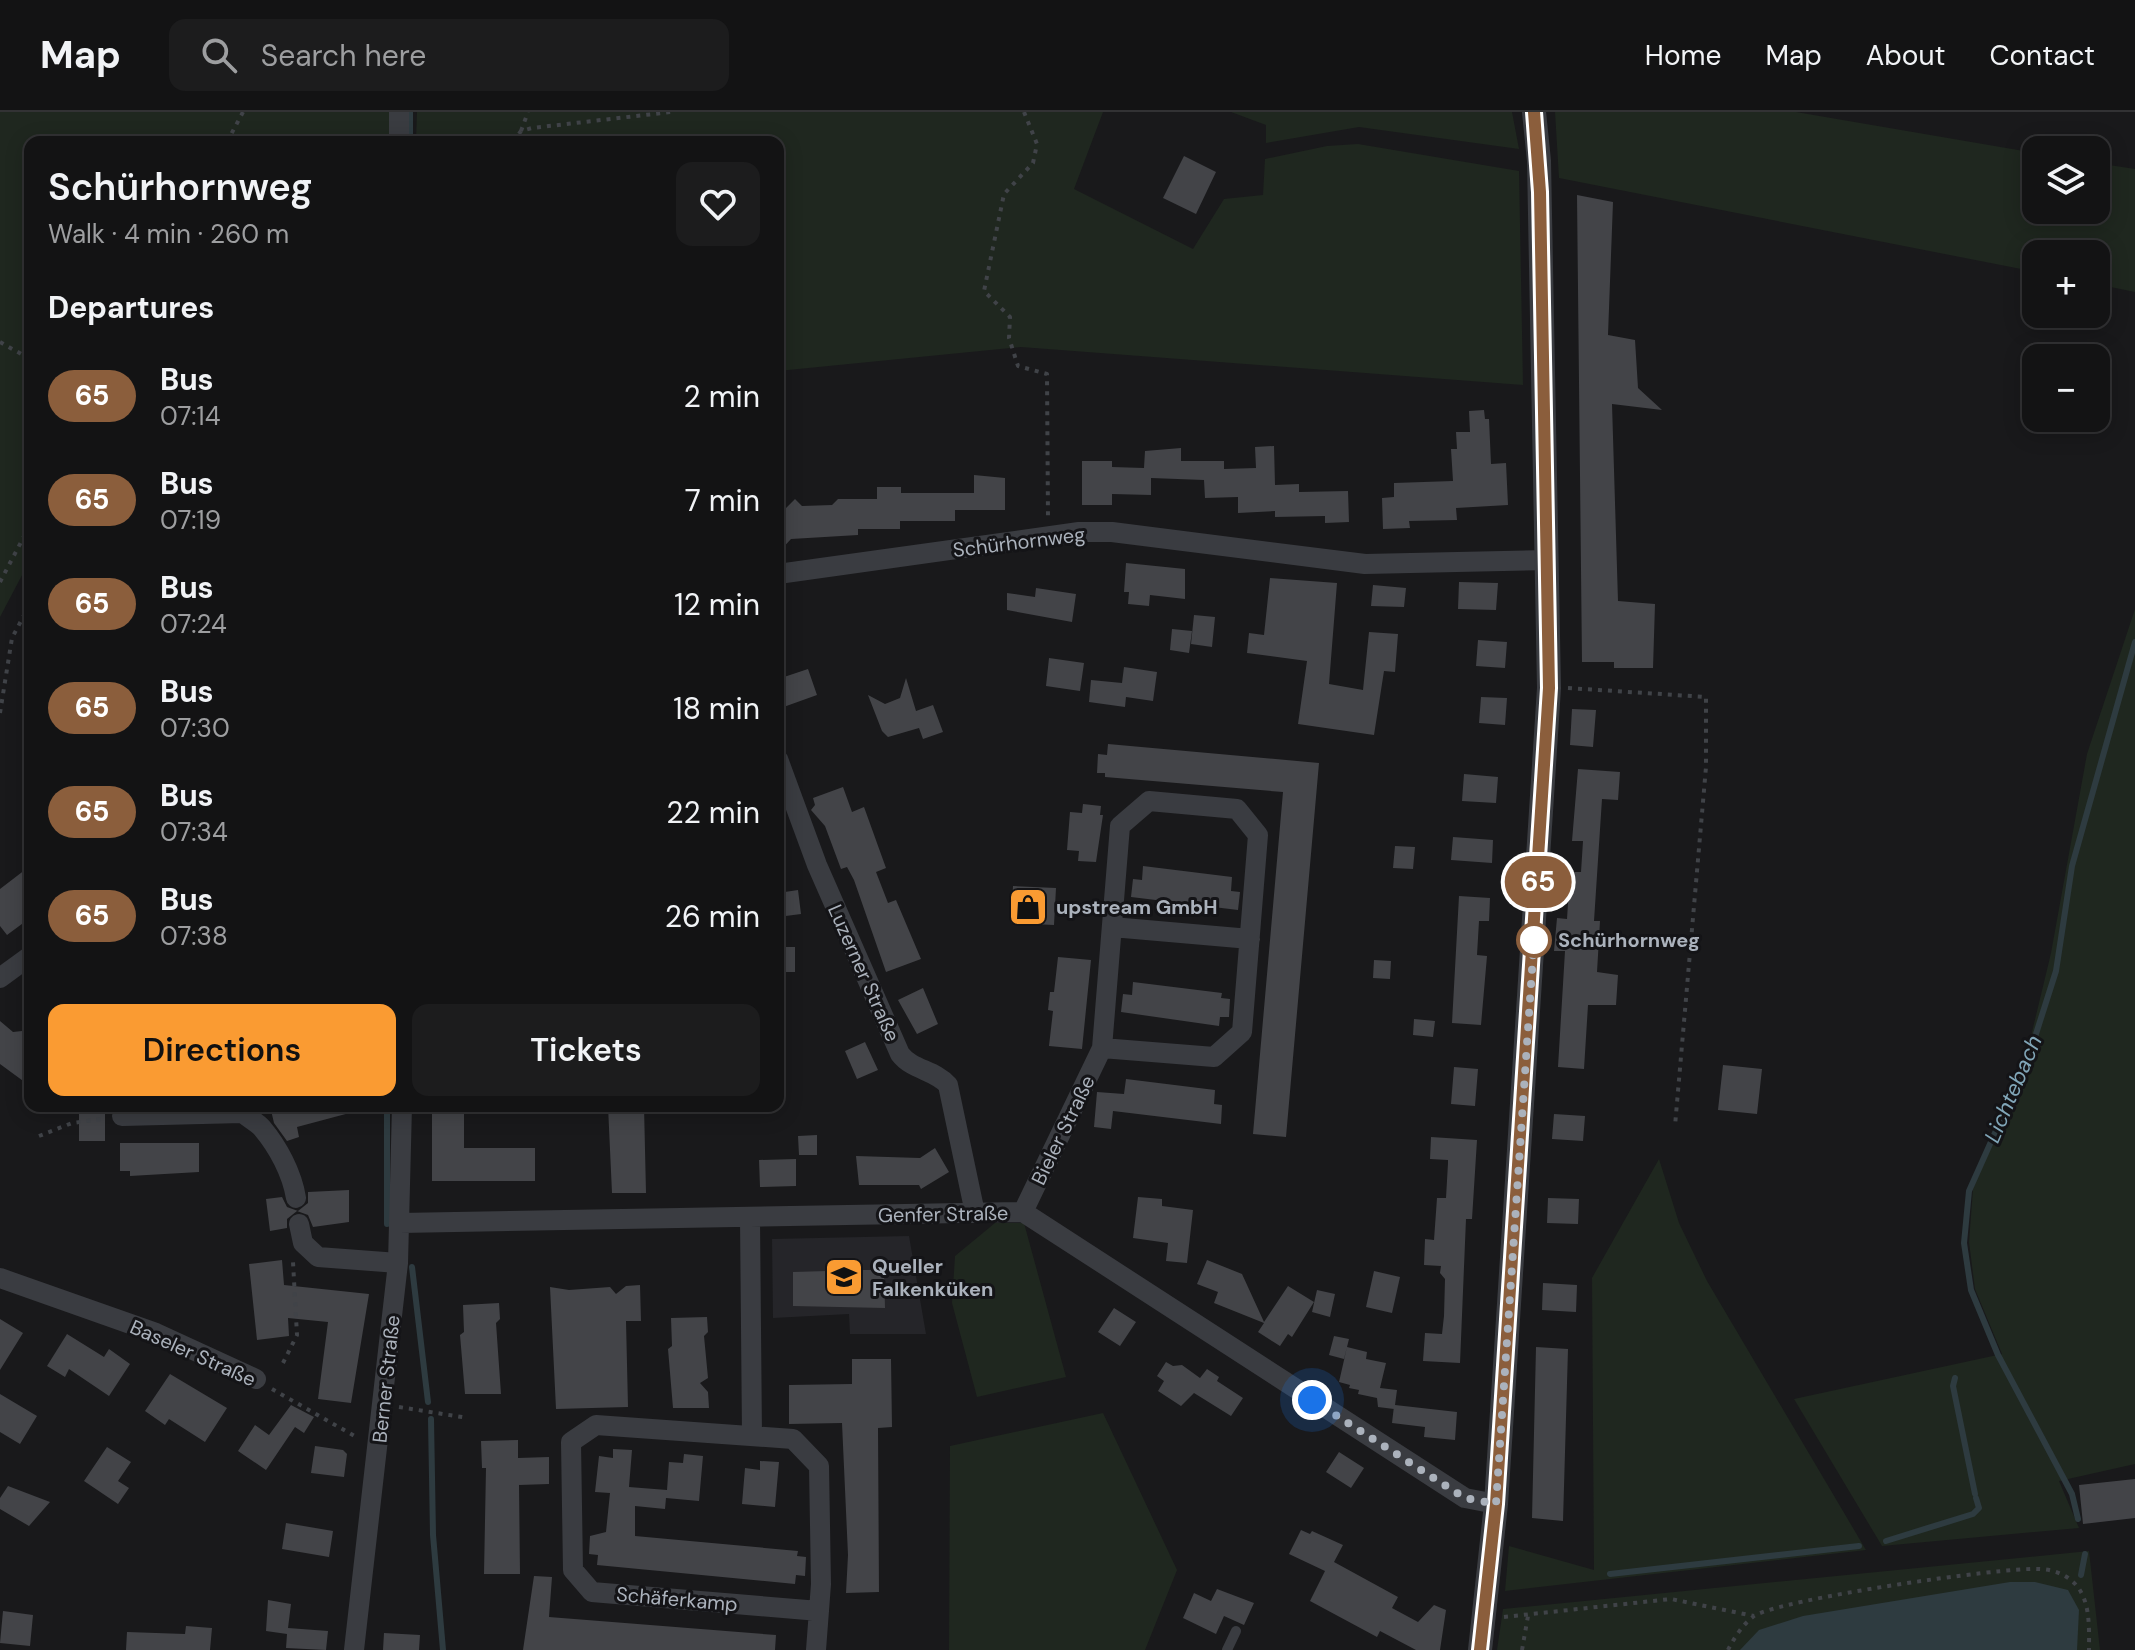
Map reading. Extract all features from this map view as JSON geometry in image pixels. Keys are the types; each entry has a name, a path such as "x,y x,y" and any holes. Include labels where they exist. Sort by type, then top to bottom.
{"street":[{"path":"399,112 399,136"},
{"path":"1480,1650 1496,1504 1549,688 1539,161 1534,112"},
{"name":"Schürhornweg","path":"784,573 1048,536 1112,532 1365,564 1548,560"},
{"name":"Luzerner Straße","path":"784,775 817,865 900,1054 905,1061 942,1078 948,1085 975,1213"},
{"name":"Bieler Straße","path":"1023,1212 1102,1048 1120,826 1149,801 1237,809 1258,835 1242,1032 1214,1057 1102,1048"},
{"path":"1112,927 1250,939"},
{"path":"0,978 24,960"},
{"path":"122,1116 201,1112"},
{"path":"243,1112 260,1125 272,1142 294,1184 296,1198"},
{"name":"Berner Straße","path":"354,1650 398,1263 402,1112"},
{"name":"Genfer Straße","path":"400,1223 1023,1212 1465,1498 1496,1504"},
{"path":"750,1219 752,1436"},
{"path":"301,1234 318,1257 398,1263"},
{"name":"Baseler Straße","path":"0,1278 156,1333 256,1379"},
{"name":"Schäferkamp","path":"816,1650 819,1611 819,1466 793,1439 596,1425 571,1442 573,1570 592,1592 819,1611"}],"lane":[{"path":"1227,1650 1236,1631"}],"path":[{"path":"230,136 243,112"},
{"path":"517,136 528,112"},
{"path":"521,131 671,112"},
{"path":"1024,112 1037,144 1033,163 1004,194 984,291 1010,317 1009,338 1018,366 1047,374 1048,536"},
{"path":"0,342 24,356"},
{"path":"0,582 24,536"},
{"path":"0,713 12,638 24,615"},
{"path":"1549,688 1706,697 1706,767 1675,1126"},
{"path":"39,1136 72,1123 122,1116"},
{"path":"283,1363 297,1335 293,1259 301,1234"},
{"name":"Baseler Straße","path":"256,1379 364,1441 379,1444"},
{"path":"384,1404 468,1418"},
{"path":"1486,1615 1528,1616 1671,1599 1754,1616 1830,1597 2007,1570 2040,1569 2057,1572 2081,1590 2090,1622 2089,1650"},
{"path":"1522,1650 1528,1616"},
{"path":"1728,1650 1735,1636 1754,1616"}],"shaded area":[{"path":"0,112 391,112 391,136 24,136 24,571 0,617"},
{"path":"417,112 1103,112 1074,189 1193,249 1224,199 1263,195 1265,159 1327,146 1358,144 1519,171 1523,385 1021,347 784,370 784,136 416,136"},
{"path":"1231,112 1512,112 1519,149 1359,127 1266,143 1266,125"},
{"path":"1555,112 1796,112 2022,151 2022,224 2110,224 2110,165 2135,169 2135,292 2110,287 2110,240 2022,240 2022,269 1559,178"},
{"path":"2135,609 2135,1464 2059,1481 2079,1528 1882,1546 1794,1399 2002,1354 1975,1289 1969,1242 1973,1189 2026,1057 2051,953 2087,754"},
{"path":"1659,1159 1679,1223 1707,1281 1866,1550 1505,1591 1509,1546 1594,1570 1592,1278"},
{"path":"995,1223 1024,1223 1066,1377 977,1397 952,1303 955,1256"},
{"name":"Queller Falkenküken","path":"909,1236 926,1334 850,1334 849,1314 773,1318 772,1239"},
{"path":"1103,1413 1177,1570 1145,1650 949,1650 950,1446"},
{"path":"2089,1551 2100,1650 1497,1650 1503,1609"},
{"path":"2010,1582 2035,1582 2068,1590 2079,1610 2077,1650 1740,1650 1759,1630 1803,1616"}],"building":[{"path":"1184,156 1216,172 1196,214 1163,198"},
{"path":"1577,195 1613,202 1608,335 1635,340 1638,388 1662,410 1612,404 1618,601 1655,604 1653,668 1614,668 1614,662 1582,662"},
{"path":"1484,410 1485,419 1489,419 1491,464 1506,463 1508,505 1456,508 1457,520 1409,521 1410,528 1383,529 1382,498 1394,497 1394,483 1453,481 1451,449 1457,449 1456,432 1470,432 1469,411"},
{"path":"1274,446 1275,485 1299,484 1299,492 1348,491 1349,522 1325,523 1325,516 1275,517 1275,511 1238,513 1238,497 1205,498 1204,480 1151,478 1151,495 1112,494 1112,505 1082,505 1082,461 1112,461 1112,467 1144,468 1145,451 1181,448 1181,461 1224,461 1224,469 1256,468 1255,447"},
{"path":"974,475 1005,478 1005,510 955,510 955,521 900,521 900,529 858,529 858,535 791,539 784,547 784,510 795,499 802,506 832,505 838,499 877,499 877,487 901,487 901,493 974,493"},
{"path":"1126,563 1185,569 1185,599 1150,595 1149,606 1128,604 1129,592 1124,592"},
{"path":"1270,578 1337,583 1329,684 1363,690 1369,632 1398,634 1395,672 1384,671 1374,735 1298,724 1307,661 1247,653 1249,633 1264,635"},
{"path":"1459,582 1498,583 1496,610 1458,609"},
{"path":"1373,585 1406,588 1404,607 1371,606"},
{"path":"1036,588 1076,594 1072,622 1007,610 1007,593 1035,597"},
{"path":"1194,615 1215,617 1212,647 1191,644"},
{"path":"1172,629 1192,631 1189,653 1170,650"},
{"path":"1478,640 1507,642 1505,668 1476,666"},
{"path":"1049,658 1084,663 1080,691 1046,686"},
{"path":"1124,667 1157,672 1153,701 1126,697 1125,707 1089,702 1091,680 1122,683"},
{"path":"808,669 817,695 784,707 784,677"},
{"path":"906,678 916,711 933,705 943,732 923,739 919,728 888,737 882,731 868,695 885,704 900,698"},
{"path":"1481,697 1507,698 1505,725 1479,723"},
{"path":"1572,709 1596,710 1593,747 1570,745"},
{"path":"1108,744 1319,763 1286,1137 1253,1134 1283,792 1105,777 1105,773 1097,773 1098,754 1107,755"},
{"path":"1578,769 1620,772 1618,800 1602,799 1594,921 1600,921 1597,972 1618,975 1616,1005 1588,1005 1584,1069 1558,1067 1565,951 1554,951 1557,918 1567,919 1570,872 1581,872 1583,841 1572,841"},
{"path":"1464,774 1498,777 1496,803 1462,801"},
{"path":"843,787 852,812 864,807 886,868 876,872 888,903 896,900 921,959 886,972 854,880 847,867 841,869 825,826 811,810 815,805 813,798"},
{"path":"1083,804 1101,806 1100,815 1103,815 1096,862 1078,861 1079,851 1067,850 1070,812 1082,813"},
{"path":"1453,837 1493,840 1492,863 1451,860"},
{"path":"1395,846 1415,847 1413,869 1393,868"},
{"path":"1143,866 1232,877 1231,891 1240,892 1238,910 1131,897 1133,879 1142,880"},
{"path":"24,871 24,922 7,935 0,926 0,889"},
{"path":"1013,886 1056,888 1054,925 1011,923"},
{"path":"798,890 801,914 784,916 784,892"},
{"path":"1459,896 1490,898 1489,921 1479,921 1477,955 1487,956 1481,1025 1452,1023"},
{"path":"784,947 795,947 795,972 784,972"},
{"path":"1058,957 1091,960 1082,1049 1049,1046 1053,1011 1048,1010 1050,992 1054,992"},
{"path":"1374,960 1391,961 1390,979 1373,978"},
{"path":"1133,982 1222,993 1221,998 1230,999 1229,1017 1220,1017 1219,1026 1121,1012 1123,994 1132,995"},
{"path":"923,988 938,1024 917,1034 898,1000"},
{"path":"1414,1019 1435,1021 1433,1037 1413,1035"},
{"path":"0,1021 13,1032 22,1031 24,1082 0,1064"},
{"path":"865,1042 878,1070 857,1079 845,1051"},
{"path":"1723,1065 1762,1069 1757,1114 1718,1110"},
{"path":"1454,1067 1478,1069 1475,1106 1451,1104"},
{"path":"1126,1079 1215,1090 1214,1104 1222,1105 1221,1124 1113,1111 1111,1129 1094,1127 1097,1092 1124,1094"},
{"path":"79,1112 105,1112 105,1141 79,1141"},
{"path":"271,1112 353,1112 297,1127 299,1137 287,1141 274,1123"},
{"path":"432,1112 464,1112 464,1148 535,1148 535,1181 432,1181"},
{"path":"608,1112 644,1112 646,1193 612,1193"},
{"path":"1554,1114 1585,1116 1583,1141 1552,1139"},
{"path":"817,1135 817,1155 799,1155 798,1136"},
{"path":"1431,1137 1477,1140 1472,1219 1466,1219 1460,1363 1423,1361 1425,1333 1442,1334 1444,1316 1445,1279 1440,1273 1441,1266 1424,1265 1425,1239 1434,1240 1437,1198 1446,1198 1448,1163 1448,1160 1430,1159"},
{"path":"120,1143 199,1143 199,1172 130,1176 130,1171 120,1171"},
{"path":"935,1148 949,1172 921,1189 919,1185 859,1185 856,1156 920,1158"},
{"path":"796,1159 796,1186 760,1187 759,1160"},
{"path":"349,1190 349,1222 313,1227 308,1215 297,1211 287,1219 287,1228 270,1231 266,1199 282,1197 287,1207 298,1211 308,1203 308,1192"},
{"path":"1138,1197 1162,1199 1162,1206 1193,1210 1187,1263 1166,1261 1168,1243 1133,1238"},
{"path":"1548,1198 1579,1199 1578,1224 1547,1223"},
{"path":"282,1260 284,1285 369,1294 351,1403 318,1399 328,1322 288,1318 289,1336 257,1340 249,1264"},
{"path":"1207,1260 1242,1274 1264,1322 1288,1286 1314,1302 1292,1337 1288,1334 1280,1346 1258,1332 1264,1323 1214,1303 1218,1292 1197,1284"},
{"path":"884,1270 885,1308 793,1306 793,1272"},
{"path":"1374,1271 1400,1277 1392,1313 1366,1307"},
{"path":"1543,1283 1577,1285 1576,1312 1542,1310"},
{"path":"640,1285 641,1321 626,1321 628,1407 556,1409 550,1287 569,1290 610,1287 616,1294 626,1286"},
{"path":"1317,1290 1335,1294 1330,1317 1312,1312"},
{"path":"499,1303 500,1319 496,1323 501,1394 465,1394 460,1335 464,1332 463,1305"},
{"path":"1114,1308 1136,1322 1120,1346 1098,1332"},
{"path":"707,1317 708,1332 704,1336 708,1378 700,1383 708,1392 709,1408 673,1408 668,1349 672,1346 671,1318"},
{"path":"0,1319 23,1333 0,1370"},
{"path":"67,1334 104,1357 109,1349 130,1364 109,1396 69,1369 65,1377 47,1366"},
{"path":"1334,1336 1349,1339 1344,1359 1329,1355"},
{"path":"1347,1347 1367,1352 1366,1359 1386,1363 1380,1388 1397,1390 1395,1405 1457,1412 1455,1440 1424,1437 1425,1427 1392,1423 1394,1409 1378,1407 1377,1398 1358,1394 1359,1390 1339,1382"},
{"path":"1536,1347 1568,1349 1563,1521 1532,1518"},
{"path":"852,1359 891,1359 892,1427 878,1428 879,1592 846,1593 848,1555 842,1423 789,1424 789,1385 852,1384"},
{"path":"1166,1362 1173,1366 1182,1365 1200,1378 1207,1369 1219,1377 1217,1381 1243,1398 1231,1416 1194,1393 1181,1406 1158,1391 1164,1381 1157,1376"},
{"path":"170,1374 227,1408 205,1442 169,1419 165,1425 145,1411"},
{"path":"0,1394 37,1416 20,1444 0,1432"},
{"path":"291,1405 314,1417 304,1433 295,1427 266,1470 238,1451 255,1425 269,1435"},
{"path":"518,1440 518,1458 549,1457 549,1484 519,1485 520,1574 484,1574 486,1468 482,1468 481,1441"},
{"path":"315,1446 343,1450 347,1454 344,1477 311,1473"},
{"path":"107,1447 131,1462 118,1481 129,1488 118,1504 84,1481"},
{"path":"613,1449 632,1450 629,1487 667,1490 669,1462 683,1463 684,1454 703,1456 699,1501 666,1498 665,1509 635,1506 635,1536 798,1551 797,1556 806,1557 805,1576 796,1575 795,1584 597,1565 598,1555 589,1554 590,1536 606,1532 610,1493 595,1492 599,1456 613,1458"},
{"path":"1339,1452 1364,1468 1351,1488 1326,1472"},
{"path":"760,1461 779,1462 775,1507 742,1504 745,1468 760,1470"},
{"path":"2135,1479 2135,1518 2083,1524 2079,1485"},
{"path":"8,1486 50,1502 29,1526 0,1509 0,1498"},
{"path":"286,1523 333,1531 329,1557 282,1549"},
{"path":"1301,1530 1310,1534 1312,1531 1343,1545 1334,1562 1398,1597 1392,1608 1418,1622 1434,1605 1446,1610 1440,1650 1416,1650 1380,1631 1377,1637 1310,1601 1325,1571 1289,1554"},
{"path":"534,1576 552,1577 549,1617 776,1635 775,1650 523,1650"},
{"path":"1217,1589 1254,1603 1244,1625 1224,1616 1216,1634 1183,1618 1194,1593 1211,1601"},
{"path":"268,1600 291,1604 288,1628 328,1631 326,1650 286,1648 287,1634 266,1631"},
{"path":"3,1611 33,1615 30,1646 0,1643"},
{"path":"186,1626 212,1628 210,1650 126,1650 127,1632 185,1634"},
{"path":"384,1633 420,1635 419,1650 383,1650"}],"waterway":[{"path":"410,112 410,136"},
{"name":"Lichtebach","path":"2078,1519 2072,1494 1998,1355 1971,1290 1964,1243 1969,1191 2028,1059 2056,971 2072,866 2135,642"},
{"path":"387,1112 387,1224"},
{"path":"412,1267 428,1402"},
{"path":"1955,1378 1953,1386 1975,1494"},
{"path":"431,1419 433,1535 443,1650"},
{"path":"1886,1541 1973,1514 1979,1508 1976,1498"},
{"path":"1610,1574 1859,1546"},
{"path":"2081,1575 2085,1554"}],"bus line":[{"name":"65","path":"1480,1650 1496,1504 1549,688 1540,192 1534,112"}],"place":[{"name":"upstream GmbH","path":"1028,907"},
{"name":"Schürhornweg","path":"1534,940"},
{"name":"Queller Falkenküken","path":"844,1277"}],"route":[{"path":"1312,1400 1465,1498 1496,1504 1534,940"}]}
